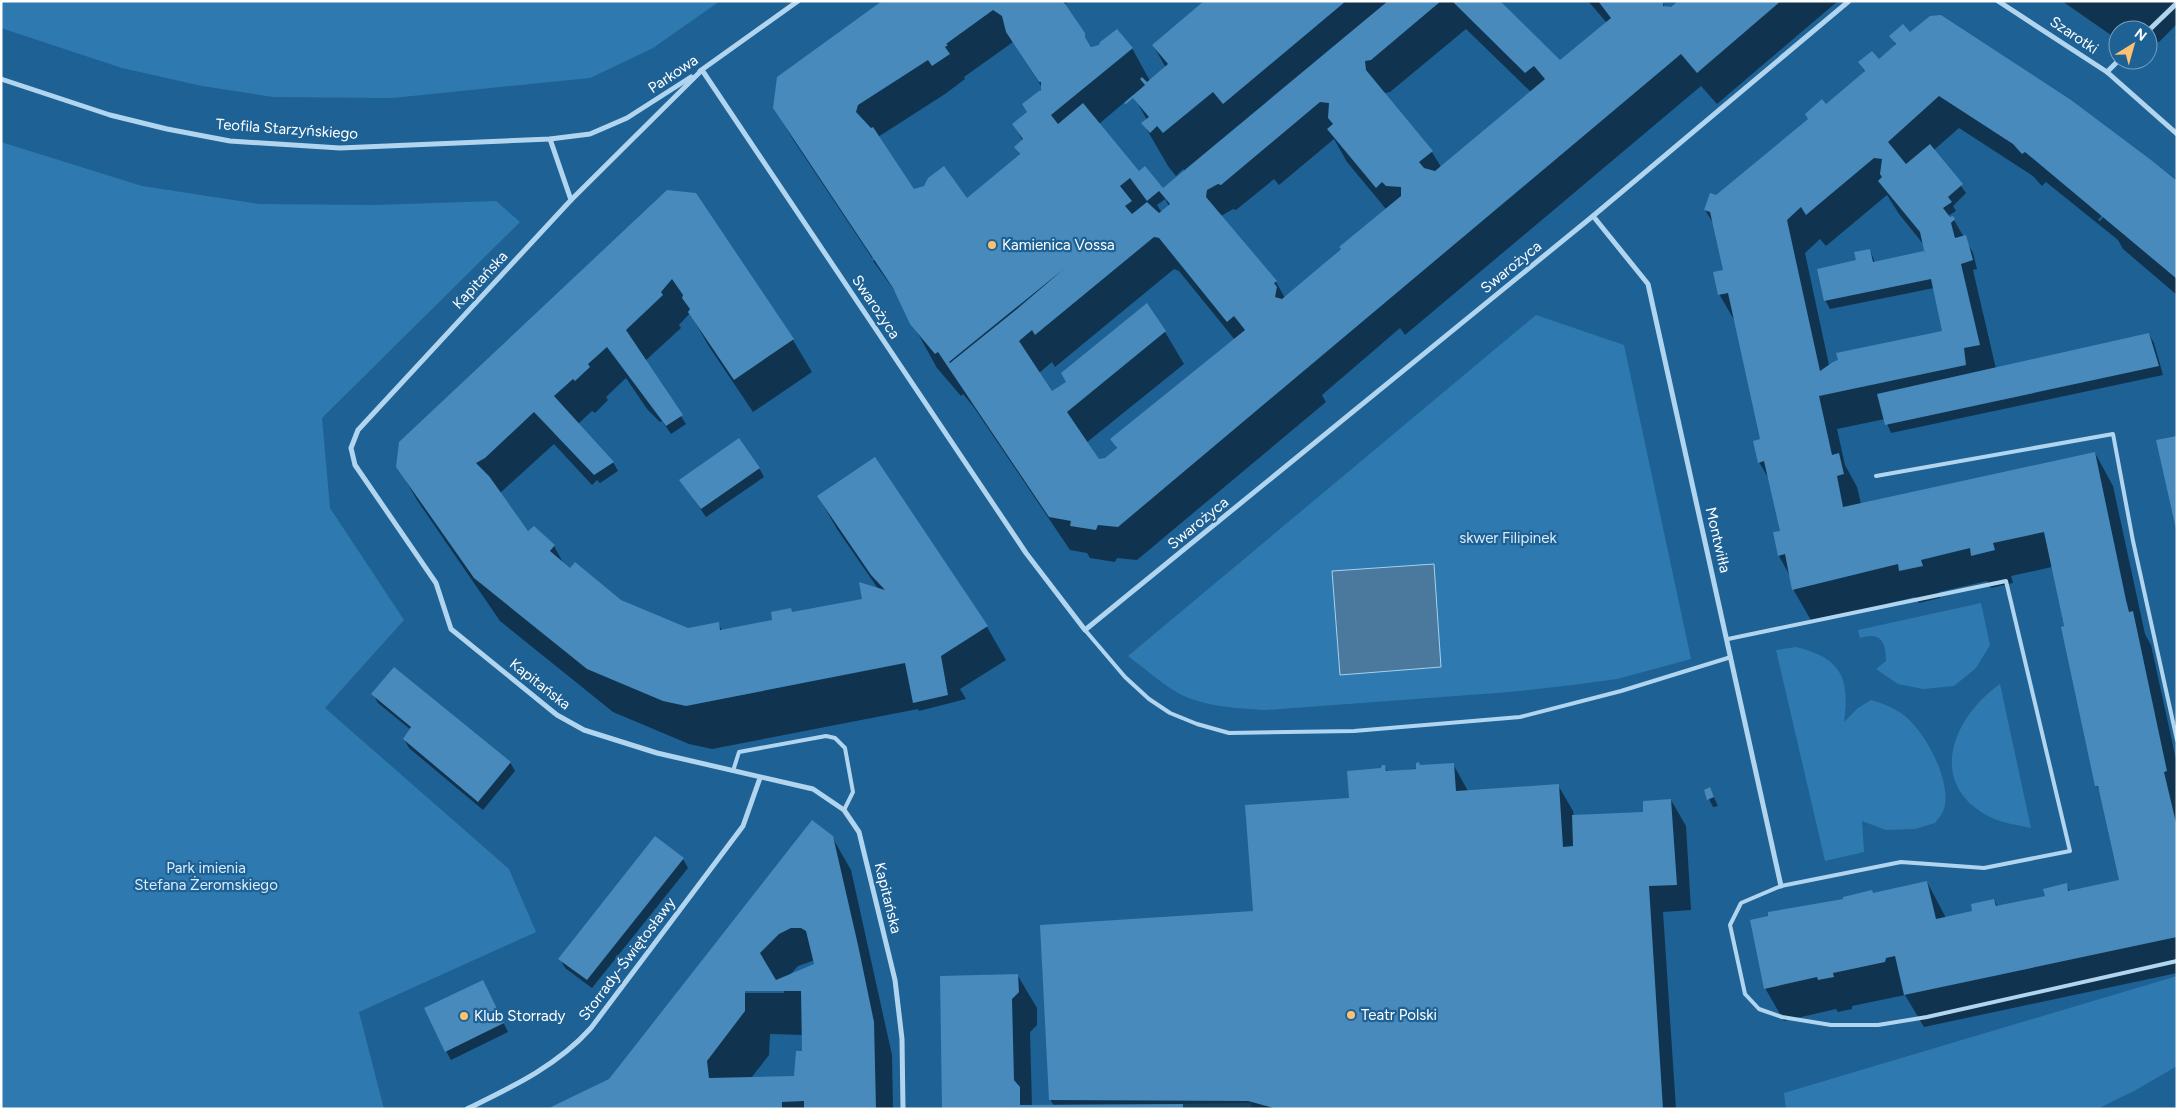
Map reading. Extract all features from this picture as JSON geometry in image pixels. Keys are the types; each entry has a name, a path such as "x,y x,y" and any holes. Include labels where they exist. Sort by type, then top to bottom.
{"street":[{"name":"Parkowa","path":"550,139 590,134 627,118 662,98 798,1"},
{"name":"Swarożyca","path":"702,70 996,509 1048,584 1085,630 1594,216 1849,1"},
{"name":"Szarotki","path":"1998,1 2107,72 2177,134"},
{"path":"2158,22 2177,3"},
{"name":"Kapitańska","path":"702,70 571,200 358,430 351,448 355,465 436,583 451,629 557,715 584,730 657,753 813,789 844,810 859,832 895,980 902,1039 903,1109"},
{"name":"Teofila Starzyńskiego","path":"1,79 110,115 167,129 230,140 340,148 550,139"},
{"path":"550,139 571,200"},
{"name":"Montwiłła","path":"1594,216 1648,284 1728,639 1781,886"},
{"name":"Storrady-Świętosławy","path":"467,1109 478,1106 531,1077 575,1046 592,1028 743,826 760,778"}],"lane":[{"path":"1876,476 2112,434 2133,541 2177,740"},
{"path":"1728,639 2006,581 2070,852 1984,868 1901,862 1781,886 1741,903 1730,925 1745,994 1759,1009 1782,1017 1831,1025 1878,1025 1927,1017 2177,961"},
{"path":"1085,630 1111,662 1149,699 1170,713 1197,724 1230,733 1354,730 1520,717 1621,690 1731,657"},
{"path":"732,770 739,752 826,736 835,738 845,748 853,792 844,810"}],"green space":[{"path":"1,1 720,1 653,48 590,78 392,98 273,97 202,86 122,68 1,28"},
{"name":"Park imienia Stefana Żeromskiego","path":"1,142 142,186 259,204 375,205 496,201 520,222 322,418 330,508 404,620 325,708 509,869 536,932 359,1012 384,1109 1,1109"},
{"name":"skwer Filipinek","path":"1536,315 1624,345 1691,659 1617,679 1572,685 1510,692 1265,710 1220,706 1188,698 1165,685 1128,656"},
{"path":"1981,603 1990,645 1976,668 1954,686 1923,689 1898,684 1876,669 1886,661 1885,648 1881,640 1873,636 1860,638 1858,630"},
{"path":"1796,647 1824,657 1840,672 1846,694 1844,722 1858,708 1871,700 1889,706 1901,713 1921,734 1941,772 1944,785 1944,809 1935,823 1915,829 1886,830 1862,821 1864,852 1825,861 1776,650"},
{"path":"2000,684 2031,828 2010,824 1990,817 1970,803 1958,787 1952,769 1953,750 1959,732 1969,714 1983,698"},
{"path":"2177,976 2177,1066 2136,1090 2097,1109 1786,1109 1784,1093"},
{"path":"1251,1103 1251,1109 1183,1109 1183,1104"}],"shaded area":[{"path":"1434,564 1441,667 1340,675 1332,571"}],"building":[{"path":"882,1 1063,1 1085,33 1085,37 1091,47 1099,45 1100,42 1117,29 1133,48 1051,115 1058,124 1083,103 1139,171 1145,166 1163,188 1388,1 1441,1 1371,60 1365,61 1366,70 1433,151 1419,162 1424,168 1435,171 1545,79 1534,66 1525,73 1452,1 1500,1 1560,60 1611,18 1598,1 1663,1 1663,6 1671,7 1678,1 1781,1 1697,73 1681,54 1118,527 1098,525 1096,530 1070,526 1071,521 1049,517 938,352 935,354 910,324 893,288 773,108 777,77","holes":["993,10 1002,16 1006,32 1039,82 1041,82 1041,91 1022,104 1027,112 1012,124 1023,139 1014,147 1020,154 967,198 944,166 928,178 924,186 914,189 873,127 871,128 856,112 858,105 928,60 932,66 950,54 945,47 948,45 946,44","1320,102 1329,103 1328,118 1333,124 1327,129 1376,188 1382,182 1386,186 1401,187 1401,196 1339,247 1341,249 1282,299 1275,297 1277,287 1274,283 1277,281 1206,197 1207,190 1218,184 1221,185","1130,178 1147,201 1159,191 1170,204 1159,213 1147,202 1132,214 1125,206 1132,201 1120,186","1154,237 1159,238 1227,322 1234,316 1245,330 1110,439 1117,448 1105,458 1099,459 1067,412 1166,331 1147,303 1061,373 1066,382 1052,391 1019,341 1032,330 1035,335","1065,268 1017,309 949,362"]},
{"path":"1204,1 1346,1 1223,104 1213,92 1163,133 1157,126 1150,133 1141,123 1149,117 1133,98 1126,104 1124,103 1145,85 1140,79 1142,77 1147,82 1168,64 1152,45"},
{"path":"1941,15 2071,100 2177,181 2177,279 2025,152 2022,154 2013,144 1939,96 1888,142 1906,164 1930,144 1963,184 1948,197 1952,202 1943,208 1950,217 1953,216 1955,219 1951,223 1955,238 1966,235 1973,260 1961,264 1980,345 1964,348 1966,365 1819,396 1832,455 1839,453 1844,474 1837,476 1843,507 2095,452 2126,600 2129,612 2133,611 2167,771 2164,772 2177,827 2177,937 1904,995 1895,956 1886,958 1885,962 1833,973 1834,977 1818,980 1817,977 1764,989 1750,920 1768,916 1768,912 1843,899 1843,897 1872,890 1873,893 1927,881 1936,919 1972,911 1971,904 1994,899 1996,906 2045,896 2043,889 2067,883 2068,891 2119,880 2098,786 2095,786 2061,627 2064,626 2044,532 1993,543 1995,550 1971,556 1970,548 1921,560 1923,566 1899,571 1898,564 1792,590 1785,554 1778,556 1773,532 1780,531 1764,461 1758,463 1753,441 1760,439 1728,293 1718,295 1713,272 1723,270 1710,212 1704,210 1710,193 1716,195 1808,119 1805,114 1822,99 1826,104 1865,71 1858,62 1872,51 1879,59 1896,44 1889,36 1903,24 1910,32 1930,16","holes":["1874,158 1882,159 1880,174 1882,177 1878,181 1920,232 1926,259 1924,251 1873,262 1870,249 1854,252 1856,260 1817,269 1824,301 1931,279 1942,331 1836,353 1838,360 1820,371 1787,220 1801,207 1806,215"]},
{"path":"667,190 696,193 794,339 734,380 688,312 690,309 672,279 661,292 663,295 626,330 683,415 666,426 607,347 588,364 590,367 575,381 573,379 554,396 614,462 594,475 534,412 485,458 476,463 489,476 528,531 534,526 555,545 550,551 570,568 575,562 621,600 688,628 719,622 720,630 772,620 771,612 791,608 792,612 862,599 859,582 885,590 871,575 817,496 875,457 988,626 941,656 948,695 913,703 905,663 686,706 663,701 587,669 474,578 396,467 399,442"},
{"path":"2149,333 2159,366 1885,425 1877,394"},
{"path":"2177,436 2177,529 2176,529 2156,440"},
{"path":"739,438 760,468 701,509 679,480"},
{"path":"394,667 511,762 478,802 403,739 411,727 371,694"},
{"name":"Teatr Polski","path":"1419,762 1420,765 1454,763 1456,791 1559,784 1563,847 1573,846 1572,815 1643,812 1643,801 1671,799 1677,885 1649,886 1663,1109 1277,1109 1248,1101 1049,1100 1040,925 1253,911 1245,805 1349,798 1347,771 1381,768 1382,765 1385,765 1386,771 1416,769 1416,763"},
{"path":"1710,787 1714,797 1707,800 1704,790"},
{"path":"812,820 833,836 874,1022 876,1109 804,1109 804,1101 782,1102 782,1109 547,1109 609,1079","holes":["791,928 801,928 806,931 814,964 776,980 760,953 779,934","745,991 801,991 802,1051 796,1051 794,1076 709,1078 707,1061 745,1011"]},
{"path":"655,836 684,858 587,980 558,959"},
{"path":"1018,974 1019,992 1012,999 1014,1080 1020,1087 1020,1105 1183,1104 1183,1109 942,1109 940,976"},
{"name":"Klub Storrady","path":"483,980 504,1023 445,1052 424,1008"}],"place":[{"name":"Kamienica Vossa","path":"992,245"},
{"name":"Teatr Polski","path":"1351,1015"},
{"name":"Klub Storrady","path":"464,1016"}]}
